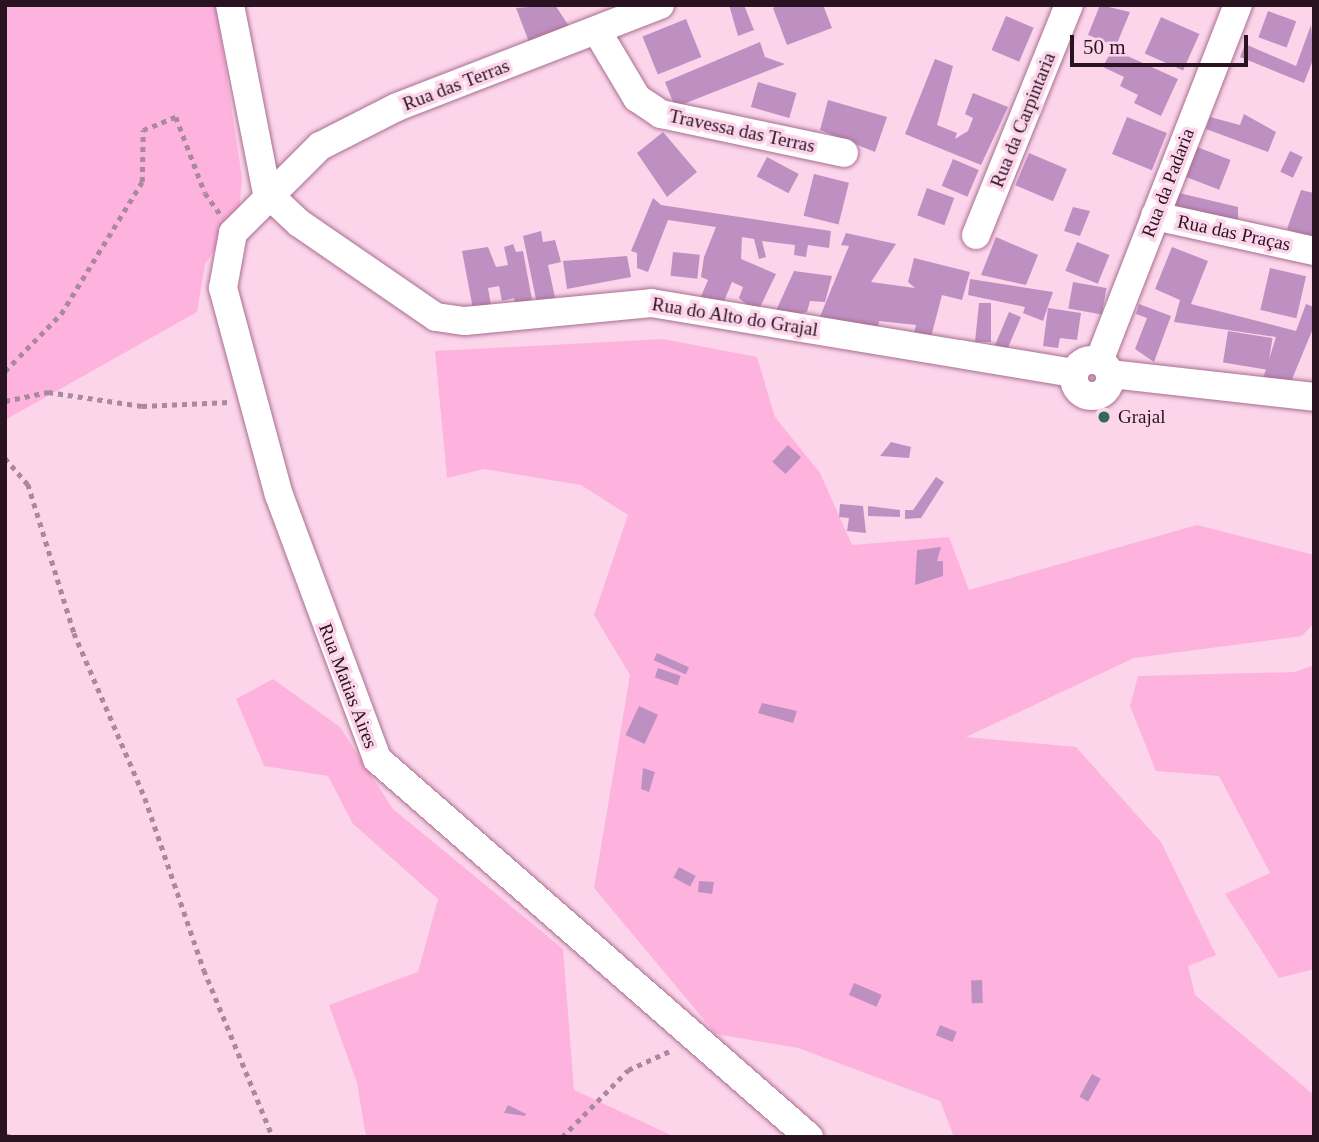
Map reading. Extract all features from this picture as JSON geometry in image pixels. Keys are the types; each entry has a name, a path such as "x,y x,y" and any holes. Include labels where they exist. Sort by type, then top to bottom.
{"street":[{"name":"Rua das Terras","path":"267,193 320,146 397,107 597,32 660,5"},
{"name":"Rua da Carpintaria","path":"976,235 1069,5"},
{"name":"Rua da Padaria","path":"1105,367 1155,216 1238,5"},
{"path":"231,8 267,193 233,233"},
{"name":"Travessa das Terras","path":"597,32 637,98 661,114 844,153"},
{"name":"Rua do Alto do Grajal","path":"267,193 299,223 436,317 465,321 651,303 1074,373 1077,390 1092,397 1107,390 1105,367"},
{"name":"Rua das Praças","path":"1155,216 1314,251"},
{"name":"Rua Matias Aires","path":"233,233 223,288 247,396 347,691 377,759 809,1137"},
{"path":"1105,367 1314,397"}],"path":[{"path":"5,371 61,314 142,182 143,130 176,117 205,193 233,233"},
{"path":"5,401 48,392 142,405 247,396"},
{"path":"5,458 28,484 75,633 145,797 204,970 273,1137"},
{"path":"562,1137 628,1070 697,1039"},
{"path":"5,1135 11,1137"}],"shaded area":[{"path":"216,5 242,178 239,213 205,264 197,312 5,420 5,7"},
{"path":"663,339 757,357 775,417 820,473 852,545 949,537 969,590 1197,525 1314,555 1314,623 1302,636 1134,658 966,737 1076,747 1161,842 1216,955 1188,966 1195,995 1314,1095 1314,1137 954,1137 940,1101 798,1048 716,1034 594,888 630,675 594,615 628,515 581,485 484,469 447,478 435,351"},
{"path":"1314,665 1314,969 1279,978 1225,894 1270,873 1219,776 1156,771 1130,706 1138,676 1295,672"},
{"path":"273,679 340,727 393,809 563,949 574,1090 675,1137 366,1137 357,1083 329,1005 418,972 438,899 353,824 328,776 264,766 236,699"}],"building":[{"path":"555,5 569,26 529,42 516,8"},
{"path":"729,5 744,5 754,30 738,36"},
{"path":"779,5 823,5 832,28 787,45 773,8"},
{"path":"1100,5 1130,12 1116,46 1088,35"},
{"path":"1268,11 1296,21 1287,48 1258,37"},
{"path":"1006,16 1034,28 1019,62 992,50"},
{"path":"1161,17 1199,34 1183,71 1145,54"},
{"path":"686,19 701,57 658,75 642,37"},
{"path":"1311,25 1314,57 1304,83 1240,57 1245,44 1296,66"},
{"path":"760,42 765,57 785,64 681,105 673,102 665,82"},
{"path":"1112,49 1178,79 1161,116 1134,103 1138,95 1120,86 1124,77 1103,67"},
{"path":"935,59 953,66 937,125 957,133 955,139 968,131 973,118 965,114 973,93 1008,107 981,165 905,134"},
{"path":"758,82 796,93 789,118 751,107"},
{"path":"828,100 887,117 875,152 820,130"},
{"path":"1244,114 1276,132 1268,152 1206,129 1210,117 1240,125"},
{"path":"1127,117 1167,133 1152,170 1112,154"},
{"path":"663,132 697,172 667,197 637,153"},
{"path":"1197,147 1231,160 1219,190 1186,177"},
{"path":"1290,151 1303,157 1293,178 1280,172"},
{"path":"1029,153 1067,169 1053,201 1015,185"},
{"path":"767,157 799,174 788,193 757,176"},
{"path":"953,159 979,170 967,197 942,186"},
{"path":"814,174 849,183 839,224 804,216"},
{"path":"927,188 954,198 944,225 917,215"},
{"path":"1301,190 1314,193 1314,239 1287,229"},
{"path":"1179,193 1238,207 1238,228 1173,209"},
{"path":"653,198 661,205 831,231 829,248 808,245 806,257 794,255 795,245 762,241 766,257 759,259 754,239 742,237 741,259 776,274 760,307 747,305 739,298 743,287 732,282 724,301 700,299 708,280 701,277 704,257 716,227 668,220 648,272 637,268 637,253 631,251"},
{"path":"1073,207 1090,211 1080,236 1064,231"},
{"path":"541,231 543,242 555,240 561,262 548,265 556,302 537,304 523,236"},
{"path":"846,233 896,244 871,282 915,288 908,282 914,258 970,272 962,300 942,295 931,337 914,333 916,325 879,321 878,328 819,319 849,246 841,245"},
{"path":"996,237 1038,255 1026,285 981,275"},
{"path":"1077,242 1109,255 1098,284 1065,271"},
{"path":"513,244 516,252 523,251 533,305 516,308 514,298 502,301 499,286 488,288 491,305 473,309 462,251 488,247 496,267 508,265 504,247"},
{"path":"1172,247 1208,261 1191,304 1296,331 1306,304 1314,307 1314,326 1288,389 1261,385 1276,337 1174,322 1180,300 1155,289"},
{"path":"673,252 700,255 697,279 670,276"},
{"path":"627,256 631,277 567,289 563,261"},
{"path":"1270,268 1306,276 1296,318 1260,310"},
{"path":"794,271 832,276 825,302 810,301 807,312 794,315 775,313"},
{"path":"970,279 1053,292 1043,321 1023,313 1025,307 968,295"},
{"path":"1073,282 1106,288 1102,314 1068,309"},
{"path":"979,303 991,303 991,342 975,342"},
{"path":"1139,304 1171,316 1154,362 1135,349 1147,318 1136,314"},
{"path":"1048,308 1081,313 1077,340 1060,338 1058,348 1043,346"},
{"path":"1009,312 1021,317 1007,350 995,345"},
{"path":"1228,331 1272,338 1267,370 1223,363"},
{"path":"891,442 911,447 909,458 880,456"},
{"path":"788,445 801,457 785,474 772,462"},
{"path":"936,477 944,482 921,518 905,519 905,510 913,510"},
{"path":"840,504 863,506 866,533 847,531 849,518 839,517"},
{"path":"868,506 900,510 900,517 868,516"},
{"path":"941,547 937,561 943,561 943,576 915,585 917,550"},
{"path":"657,653 689,667 686,675 654,660"},
{"path":"658,668 681,676 677,685 655,677"},
{"path":"762,703 797,711 793,723 758,713"},
{"path":"639,706 658,715 645,744 625,735"},
{"path":"643,768 655,772 649,792 641,789"},
{"path":"679,867 696,876 690,887 673,878"},
{"path":"699,881 714,882 712,894 698,892"},
{"path":"971,980 982,980 983,1003 972,1003"},
{"path":"854,983 882,995 877,1007 849,995"},
{"path":"940,1025 957,1032 953,1042 936,1035"},
{"path":"1092,1074 1101,1079 1088,1102 1079,1097"},
{"path":"508,1105 526,1114 525,1116 504,1113"}],"place":[{"name":"Grajal","path":"1104,417"}]}
